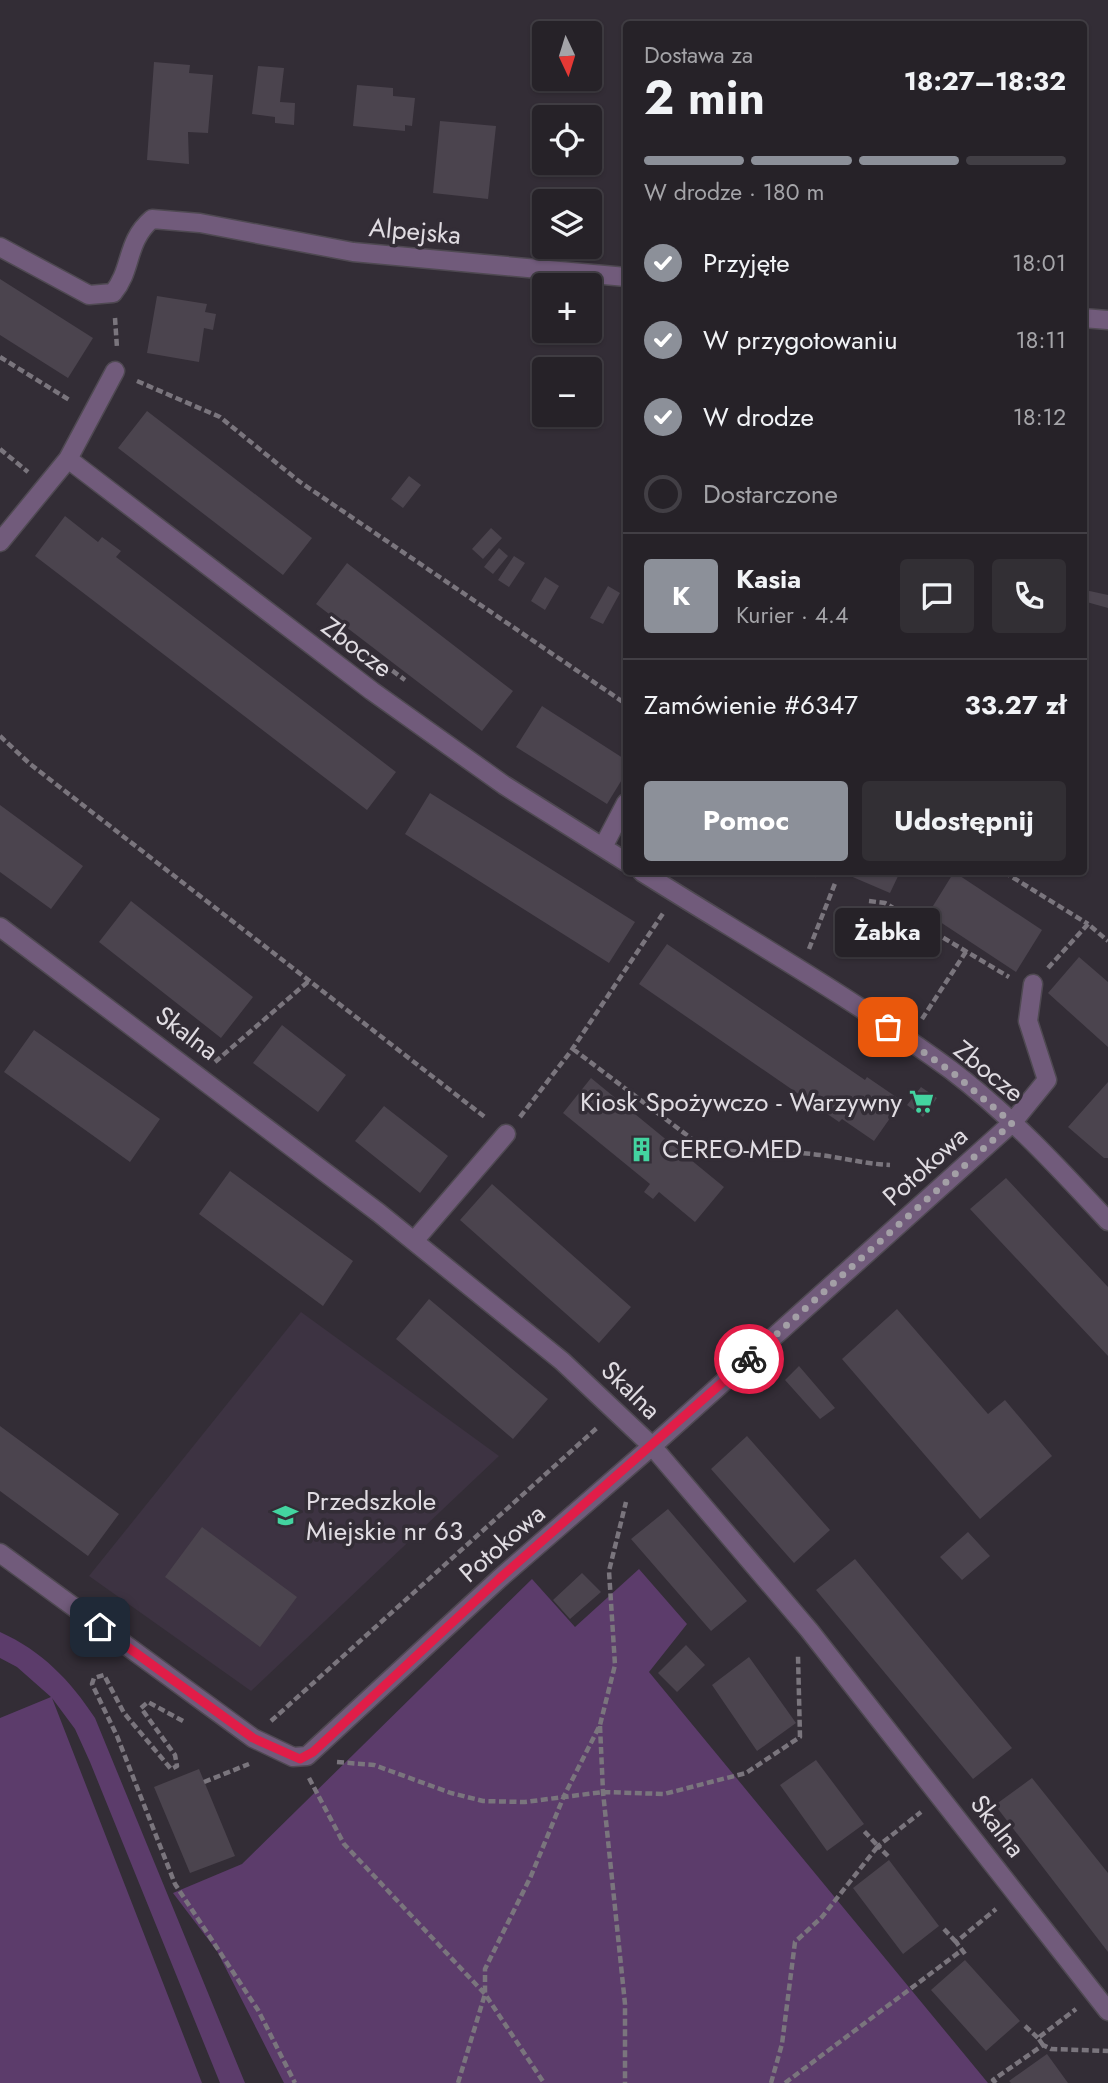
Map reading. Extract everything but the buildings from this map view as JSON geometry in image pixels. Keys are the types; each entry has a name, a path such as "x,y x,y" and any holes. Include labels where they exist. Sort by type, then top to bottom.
{"street":[{"name":"Alpejska","path":"113,293 121,283 131,244 140,229 152,219 200,223 352,252 623,277"},
{"path":"0,247 89,295 113,293"},
{"path":"1087,318 1108,320"},
{"path":"0,542 68,459 115,371"},
{"name":"Zbocze","path":"68,459 372,691 504,785 623,860"},
{"path":"603,847 623,809"},
{"name":"Zbocze","path":"647,875 866,1013 952,1072 1045,1153 1108,1221"},
{"name":"Skalna","path":"0,927 193,1070 414,1241 562,1361 652,1446 809,1630 1108,2011"},
{"name":"Potokowa","path":"300,1759 313,1752 499,1579 652,1446 1012,1123 1047,1080 1028,1021 1032,987"},
{"path":"414,1241 506,1134"},
{"path":"0,1553 253,1738 300,1759"}],"path":[{"path":"113,293 117,350 115,371 220,417 300,482 623,702"},
{"path":"0,357 92,413"},
{"path":"130,392 137,381"},
{"path":"364,650 407,682"},
{"path":"0,736 30,764 506,1134 573,1049 668,905"},
{"path":"816,875 820,877"},
{"path":"1009,875 1088,924 1108,941"},
{"path":"807,953 836,881"},
{"path":"869,901 885,903 1032,987 1088,924"},
{"path":"918,1026 967,950"},
{"path":"223,1072 212,1064 310,980"},
{"path":"573,1049 692,1139 709,1147 730,1153 820,1155 861,1164 890,1166"},
{"path":"253,1738 615,1412"},
{"path":"458,2083 485,1993 485,1969 531,1876 564,1796 600,1725 615,1665 609,1571 628,1490"},
{"path":"204,1782 249,1763 300,1759 374,1765 451,1793 484,1801 525,1802 603,1792 664,1794 746,1773 800,1737 797,1657 801,1649"},
{"path":"190,1726 155,1703 148,1702 141,1708 175,1755 177,1766 171,1769 124,1713 104,1675 94,1678 93,1684 175,1884 258,2010 295,2083"},
{"path":"600,1725 603,1792 625,2004 625,2083"},
{"path":"237,1756 249,1763"},
{"path":"300,1759 344,1844 485,1993 544,2083"},
{"path":"771,2083 782,2044 794,1942 822,1917 878,1846 929,1805"},
{"path":"864,1830 888,1856"},
{"path":"956,1942 1005,1902"},
{"path":"785,2083 964,1952 944,1929"},
{"path":"1038,2038 1082,2004"},
{"path":"1025,2026 1043,2045 1051,2049 1108,2051"},
{"path":"996,2083 993,2080 1043,2045"}],"shaded area":[{"name":"Przedszkole Miejskie nr 63","path":"301,1312 499,1456 251,1691 89,1576"},
{"path":"639,1569 687,1624 649,1672 988,2083 284,2083 217,1951 173,1893 242,1864 532,1579 575,1627"},
{"path":"0,1632 29,1648 54,1668 76,1691 95,1718 245,2083 220,2083 90,1762 75,1729 52,1698 202,2083 0,2083 0,1718 51,1697 17,1667 0,1658"}],"way so far":[{"path":"749,1359 1012,1123 952,1072 888,1027"}],"place":[{"name":"Żabka","path":"888,1027"},
{"name":"Kiosk Spożywczo - Warzywny","path":"922,1102"},
{"name":"CEREO-MED","path":"642,1149"},
{"name":"Przedszkole Miejskie nr 63","path":"286,1516"}],"route":[{"path":"100,1627 218,1715 253,1738 285,1755 300,1759 313,1752 499,1579 749,1359"}]}
